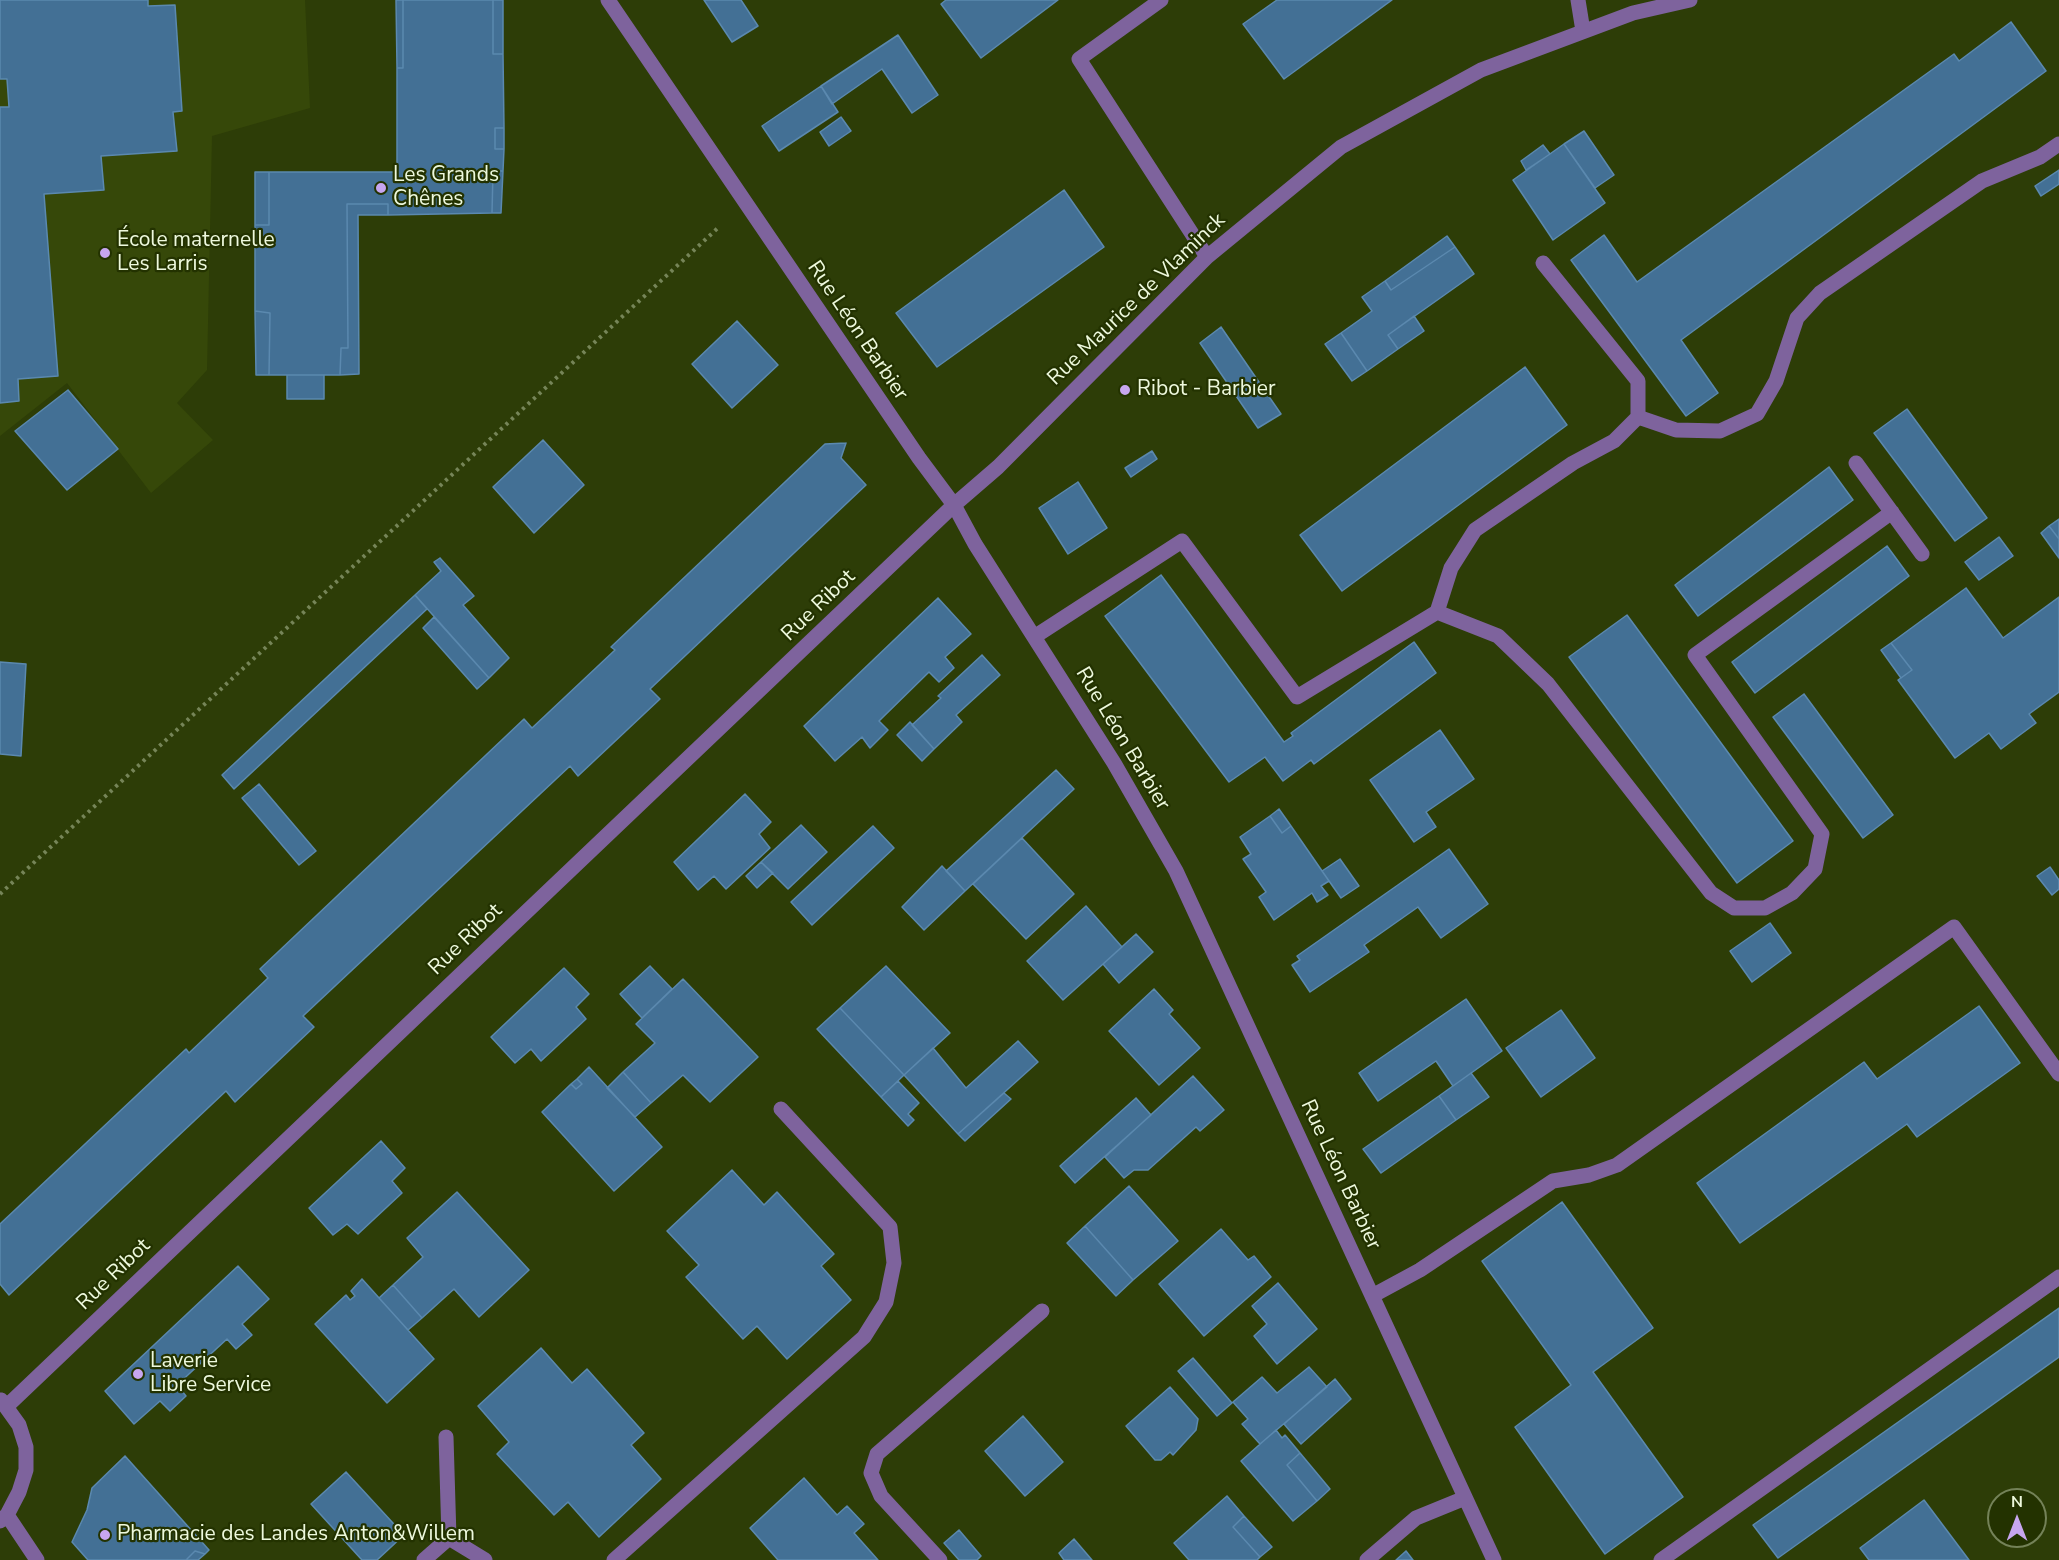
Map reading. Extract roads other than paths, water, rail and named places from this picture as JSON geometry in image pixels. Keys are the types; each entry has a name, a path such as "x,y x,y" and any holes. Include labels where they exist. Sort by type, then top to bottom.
{"street":[{"name":"Rue Léon Barbier","path":"608,0 744,203 919,458 954,505 1114,763 1176,870 1494,1560"},
{"path":"1161,0 1079,59 1207,257"},
{"path":"1578,0 1583,31"},
{"name":"Rue Maurice de Vlaminck","path":"954,505 998,467 1207,257 1341,147 1480,70 1633,13 1690,0"},
{"path":"1638,417 1676,430 1720,431 1757,414 1776,381 1797,318 1820,293 1982,181 2040,157 2059,144"},
{"path":"1034,637 1182,541 1297,697 1437,612 1451,568 1475,530 1574,463 1614,441 1638,417 1638,381 1543,263"},
{"path":"1856,463 1922,554"},
{"name":"Rue Ribot","path":"4,1402 954,505"},
{"path":"1437,612 1498,636 1548,684 1711,893 1734,908 1765,908 1792,893 1815,869 1822,834 1695,655 1892,512"},
{"path":"1372,1296 1420,1270 1553,1181 1589,1175 1617,1165 1954,927 2059,1074"},
{"path":"614,1560 864,1337 886,1302 894,1263 890,1227 781,1109"},
{"path":"1661,1560 2059,1277"},
{"path":"940,1560 881,1496 871,1473 877,1454 1042,1311"},
{"path":"4,1402 19,1425 26,1447 26,1470 19,1492 3,1518 37,1560"},
{"path":"446,1437 449,1538"},
{"path":"1367,1560 1416,1518 1465,1498"},
{"path":"424,1560 449,1538"},
{"path":"449,1538 485,1560"}],"place":[{"name":"Les Grands Chênes","path":"381,188"},
{"name":"École maternelle Les Larris","path":"105,253"},
{"name":"Ribot - Barbier","path":"1125,390"},
{"name":"Laverie Libre Service","path":"138,1374"},
{"name":"Pharmacie des Landes Anton&Willem","path":"105,1535"}]}
